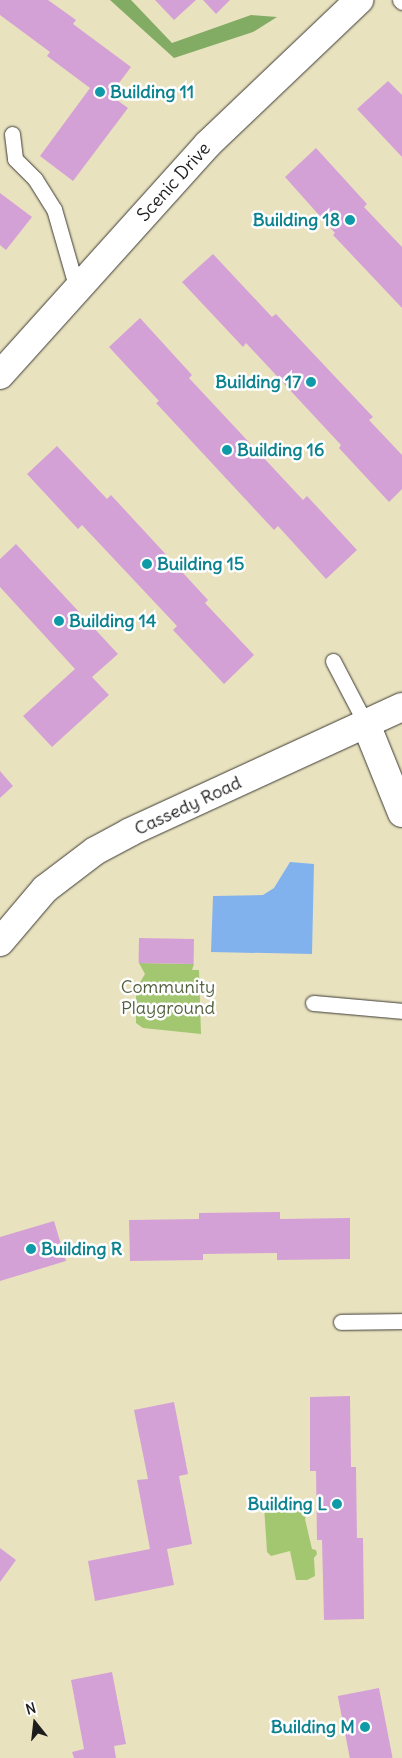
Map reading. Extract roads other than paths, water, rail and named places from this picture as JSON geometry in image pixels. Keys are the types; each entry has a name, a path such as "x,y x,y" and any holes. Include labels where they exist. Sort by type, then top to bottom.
{"street":[{"name":"Scenic Drive","path":"0,375 208,144 353,2"},
{"name":"Cassedy Road","path":"0,942 45,889 95,851 130,832 402,707"},
{"path":"366,724 402,814"}],"lane":[{"path":"12,134 14,159 36,179 54,209 77,289"},
{"path":"333,661 366,724"},
{"path":"313,1003 402,1011"},
{"path":"341,1322 402,1321"}],"water":[{"path":"290,862 314,864 312,954 211,952 213,896 263,895 274,888"}],"place":[{"name":"Building 11","path":"100,92"},
{"name":"Building 18","path":"350,220"},
{"name":"Building 17","path":"311,382"},
{"name":"Building 16","path":"227,450"},
{"name":"Building 15","path":"147,564"},
{"name":"Building 14","path":"59,621"},
{"name":"Building R","path":"31,1249"},
{"name":"Building L","path":"337,1504"},
{"name":"Building M","path":"365,1727"}],"park label":[{"name":"Community Playground","path":"168,998"}]}
